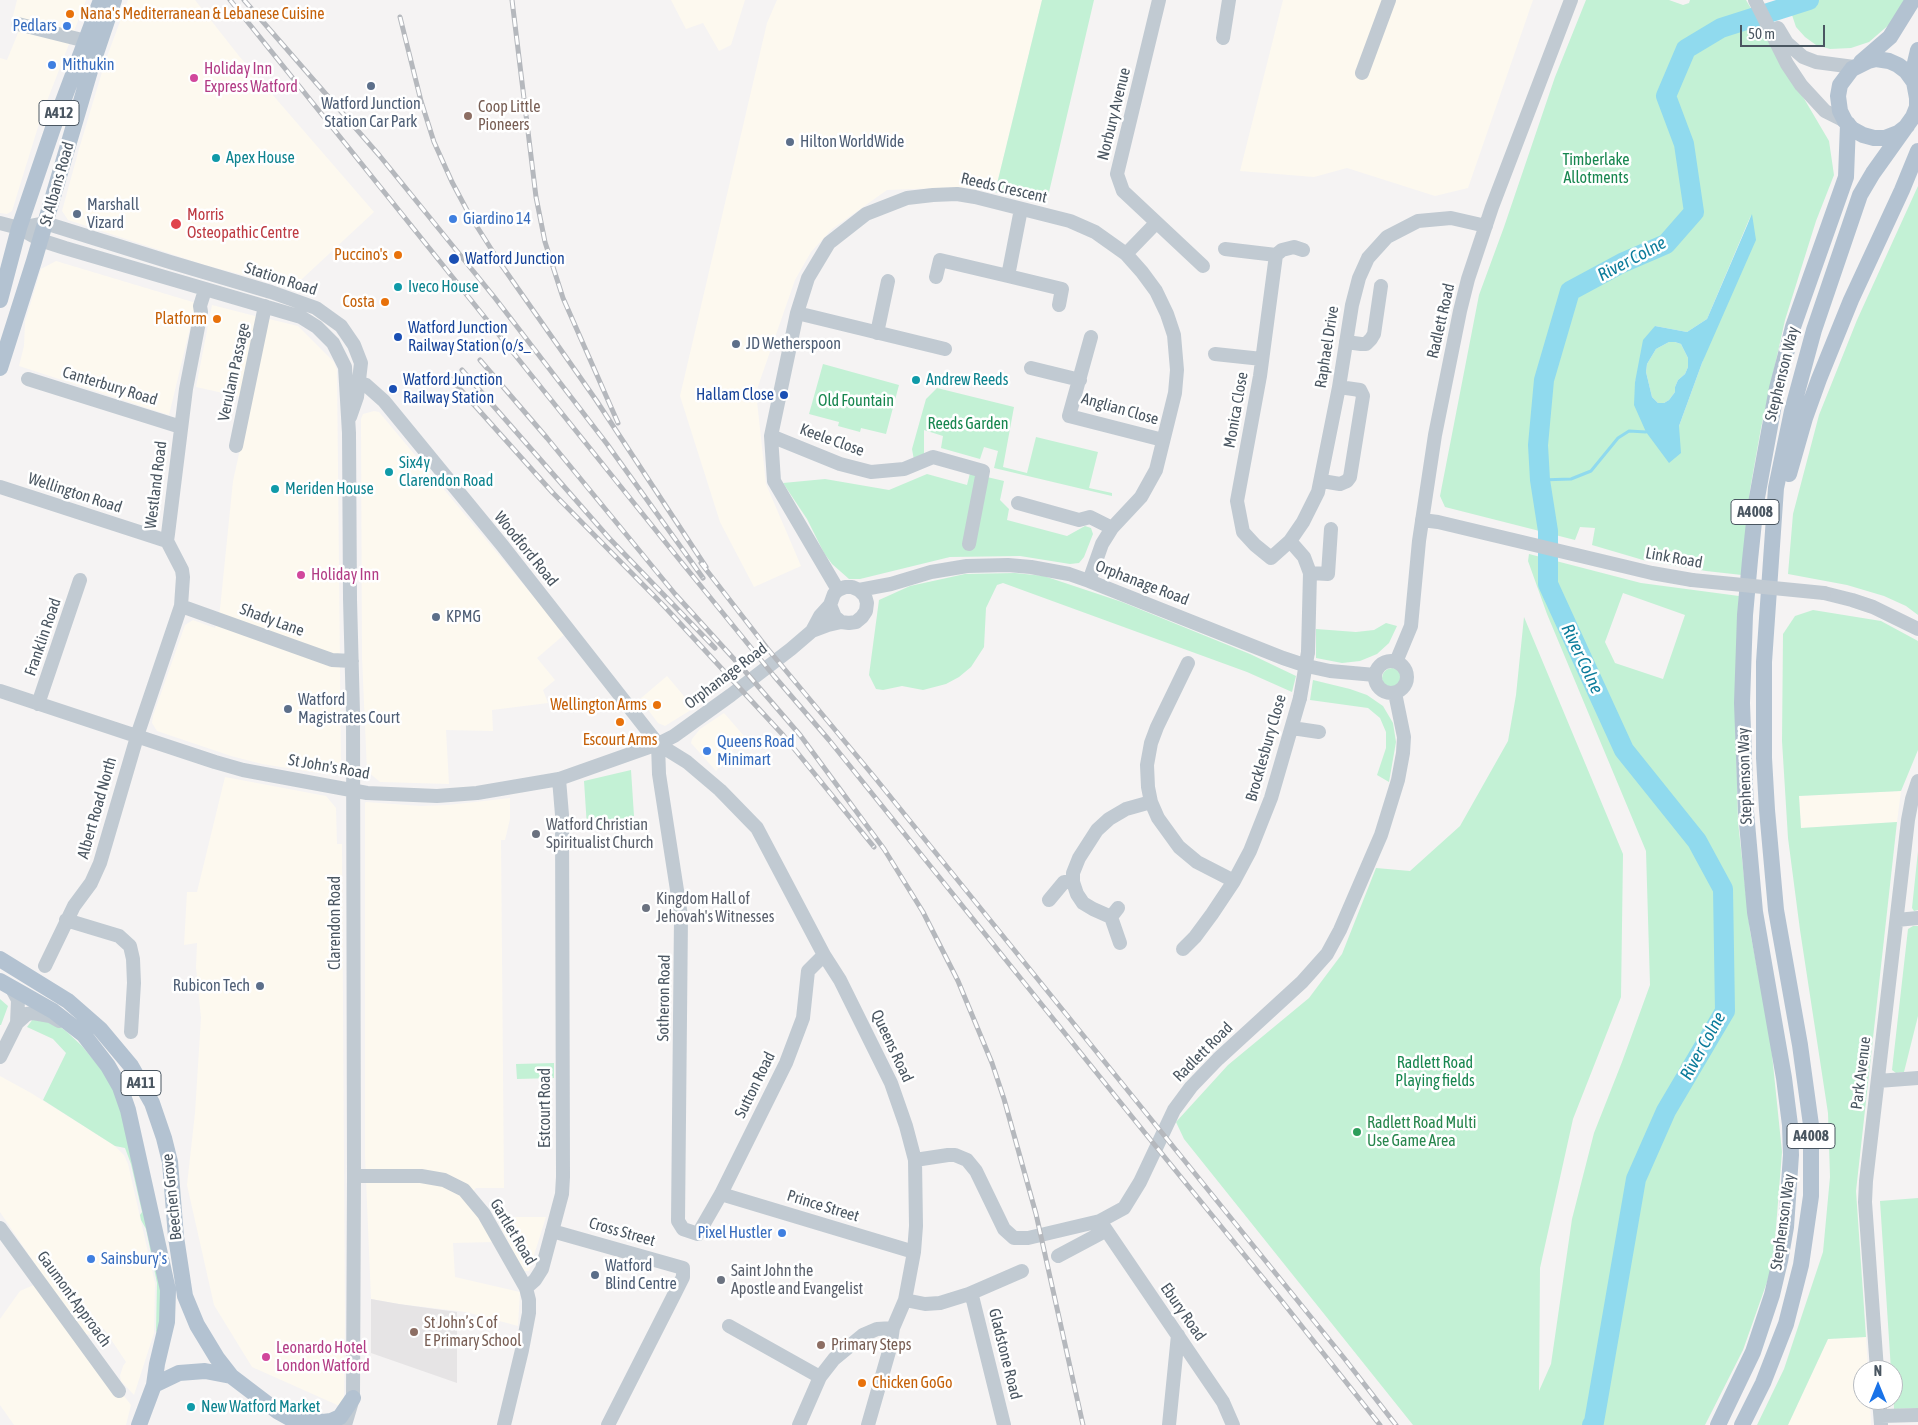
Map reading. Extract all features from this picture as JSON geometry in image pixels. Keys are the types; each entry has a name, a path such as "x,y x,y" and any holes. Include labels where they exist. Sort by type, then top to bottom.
{"main road":[{"name":"St Albans Road","path":"0,368 33,230 53,128 101,0"},
{"name":"St Albans Road","path":"33,230 66,150 114,0"},
{"path":"1913,0 1890,37 1845,76 1838,96 1840,111 1846,122 1863,135 1874,138 1885,138 1898,133 1907,126 1917,107 1914,67 1918,50"},
{"path":"1857,65 1876,59 1889,61 1906,71 1914,82"},
{"name":"Stephenson Way","path":"1718,1425 1753,1352 1772,1295 1786,1227 1791,1155 1790,1125 1784,1078 1755,912 1746,812 1742,703 1745,615 1750,560 1756,503 1775,396 1793,327 1846,177 1846,122"},
{"name":"Stephenson Way","path":"1742,1425 1766,1375 1786,1324 1801,1265 1811,1187 1811,1125 1801,1054 1776,910 1764,758 1766,615 1776,488 1792,410 1814,330 1860,196 1873,173 1907,126"},
{"name":"Stephenson Way","path":"1774,526 1818,379 1851,300 1918,151"},
{"path":"2,294 15,279 33,230"},
{"name":"Beechen Grove","path":"0,959 68,1001 100,1029 131,1066 144,1088 157,1118 170,1162 176,1237 185,1296 197,1325 217,1358 231,1376 278,1412 302,1425"},
{"name":"Beechen Grove","path":"6,984 53,1011 84,1035 108,1066 120,1088 128,1110 168,1290 167,1322 154,1385"},
{"name":"A411","path":"139,1425 154,1385 179,1373 205,1371 231,1376"},
{"path":"278,1412 323,1422 331,1421 340,1416 353,1398"}],"street":[{"name":"Norbury Avenue","path":"1159,0 1117,174 1123,191 1203,266"},
{"path":"1223,38 1228,0"},
{"path":"1362,73 1388,0"},
{"name":"Radlett Road","path":"1396,662 1412,619 1422,520 1435,435 1460,311 1486,226 1571,0"},
{"path":"1755,0 1777,36 1801,85 1825,111 1846,122"},
{"path":"1764,0 1777,36 1792,48 1810,60 1857,65"},
{"path":"18,24 86,41"},
{"name":"Reeds Crescent","path":"838,590 774,481 771,436 797,313 808,278 824,240 866,214 907,198 933,194 957,194 1022,209 1078,225 1095,232 1126,254 1142,272 1156,291 1167,314 1174,335 1177,370 1175,393 1156,470 1141,497 1112,528 1102,544 1089,581"},
{"path":"1008,276 1022,209"},
{"name":"Raphael Drive","path":"1271,558 1290,541 1311,508 1322,481 1352,305 1362,268 1368,258 1387,238 1410,224 1428,219 1451,218 1486,226"},
{"path":"0,223 33,230"},
{"path":"1126,254 1156,223"},
{"name":"Station Road","path":"33,230 205,290 301,317 333,342 345,367 349,420"},
{"name":"Station Road","path":"33,230 180,265 271,292 316,308 341,326 354,345 361,363 360,383 349,420"},
{"path":"1224,249 1276,255 1282,250 1294,247 1303,250"},
{"name":"Monica Close","path":"1271,558 1243,532 1237,501 1262,359 1276,255"},
{"path":"936,277 940,260 1062,289 1059,305"},
{"path":"876,333 888,281"},
{"path":"1346,342 1366,344 1371,339 1381,286"},
{"name":"Westland Road","path":"137,736 181,606 184,591 182,570 167,541 181,427 201,312 200,306 205,290"},
{"name":"Verulam Passage","path":"236,446 266,306"},
{"path":"797,313 945,349"},
{"name":"Anglian Close","path":"1091,338 1070,416 1163,440"},
{"path":"1215,354 1262,359"},
{"name":"Woodford Road","path":"345,367 360,383 366,385 384,401 502,545 658,744"},
{"name":"Anglian Close","path":"1031,368 1080,380"},
{"name":"Canterbury Road","path":"28,379 181,427"},
{"path":"1322,481 1340,484 1347,481 1350,477 1363,396 1360,390 1339,387"},
{"path":"356,401 362,399 384,401"},
{"name":"Clarendon Road","path":"345,1425 353,1398 354,1176 353,788 349,420"},
{"name":"Keele Close","path":"771,436 840,464 871,472 904,469 933,457 983,471 969,544"},
{"name":"Wellington Road","path":"0,487 167,541"},
{"path":"1018,503 1079,520 1090,517 1112,528"},
{"name":"Link Road","path":"1422,520 1438,522 1567,553 1692,580 1824,593 1873,607 1918,630"},
{"path":"1310,573 1328,574 1331,529"},
{"name":"Brocklesbury Close","path":"1183,949 1195,937 1212,914 1234,881 1250,850 1265,814 1300,698 1308,652 1310,573 1304,556 1290,541"},
{"name":"Orphanage Road","path":"812,631 820,616 830,605 834,594 845,587 860,590 891,584 931,572 967,566 1031,566 1069,574 1089,581 1307,666 1330,671 1375,675"},
{"name":"Franklin Road","path":"38,704 80,580"},
{"name":"Orphanage Road","path":"658,744 674,736 731,695 812,631 828,624 856,622 866,611 867,603 891,584"},
{"path":"860,590 865,596 867,603"},
{"path":"830,605 835,617 841,622"},
{"name":"Shady Lane","path":"181,606 332,660 352,661"},
{"path":"1396,662 1405,668 1408,678 1404,687 1390,694 1377,686 1375,675 1382,664 1396,662"},
{"path":"1188,663 1157,727 1150,748 1147,765 1152,802 1162,825 1179,847 1198,862 1234,881"},
{"name":"St John's Road","path":"0,691 243,770 367,792 437,796 478,793 559,779 658,744"},
{"name":"Radlett Road","path":"915,1160 948,1155 967,1160 976,1170 1004,1230 1014,1238 1028,1238 1103,1226 1124,1208 1134,1194 1174,1110 1191,1087 1218,1059 1302,982 1327,954 1333,943 1381,835 1398,780 1404,737 1395,693"},
{"path":"1292,728 1319,732"},
{"name":"Albert Road North","path":"45,966 66,920 91,883 100,863 137,736"},
{"name":"Queens Road","path":"658,744 687,762 720,790 757,828 824,955 840,980 891,1083 906,1126 915,1160 916,1216 914,1252 905,1300 893,1328 890,1348 868,1425"},
{"name":"Sotheron Road","path":"658,744 659,774 681,916 682,938 678,1221 683,1230 692,1233 698,1234 703,1228"},
{"name":"Estcourt Road","path":"526,1288 535,1280 542,1269 562,1194 562,825 559,779"},
{"name":"Park Avenue","path":"1876,1360 1865,1202 1866,1181 1908,820 1918,781"},
{"path":"1120,943 1114,912 1093,909 1083,902 1077,894 1073,873 1079,858 1097,830 1118,813 1152,802"},
{"path":"1049,900 1064,882 1074,882"},
{"path":"1897,920 1918,918"},
{"path":"66,920 119,936 130,946 133,959 134,983 131,1032"},
{"name":"Sutton Road","path":"703,1228 786,1063 803,1018 808,971 824,955"},
{"path":"6,984 18,1000 17,1023"},
{"path":"0,1057 17,1023 26,1014 50,1016 84,1035"},
{"path":"1878,1081 1918,1078"},
{"name":"Gartlet Road","path":"354,1176 421,1176 444,1180 464,1190 484,1214 526,1288"},
{"name":"Prince Street","path":"721,1194 914,1252"},
{"path":"1058,1256 1103,1226"},
{"name":"Ebury Road","path":"1103,1226 1223,1402 1233,1425"},
{"name":"Gaumont Approach","path":"0,1228 119,1392"},
{"name":"Cross Street","path":"552,1231 683,1268 683,1276 674,1295 608,1425"},
{"path":"905,1300 932,1304 969,1294 1022,1270"},
{"path":"504,1425 529,1313 529,1300 526,1288"},
{"name":"Gladstone Road","path":"969,1294 973,1300 1004,1425"},
{"path":"729,1326 820,1377"},
{"path":"799,1425 820,1377 834,1359 856,1340 877,1329 893,1328"},
{"path":"1169,1425 1178,1335"},
{"path":"1881,1421 1918,1415"}],"shaded area":[{"path":"17,0 86,0 42,114 12,211 7,214 0,213 0,58 7,60 20,28 11,24"},
{"path":"128,0 195,0 239,56 374,212 302,279 284,286 205,265 68,220 62,211 105,62"},
{"path":"671,0 745,0 731,45 719,51 703,23 686,29"},
{"path":"777,0 1042,0 995,192 963,187 887,190 832,229 811,252 795,280 756,392 766,484 801,566 754,587 720,522 680,396 767,23"},
{"path":"1283,0 1533,0 1468,188 1435,196 1347,168 1314,177 1240,171"},
{"path":"56,261 196,303 169,415 19,366 24,346 25,322 41,269"},
{"path":"212,305 259,317 241,397 196,387"},
{"path":"269,319 298,326 334,362 337,370 341,765 337,773 331,775 262,764 231,756 157,731 152,723 185,625 193,620 215,628 220,609 233,481"},
{"path":"374,411 379,412 565,634 537,658 555,680 543,690 548,703 492,710 493,731 446,730 449,784 380,782 367,771 362,658 361,419 363,414"},
{"path":"667,676 694,708 665,726 658,723 640,699"},
{"path":"724,713 744,736 716,771 691,743 700,729"},
{"path":"225,777 326,796 336,808 337,844 342,844 344,1408 252,1367 214,1305 187,1185 195,1113 201,1018 196,967 197,943 184,945 187,892 197,892"},
{"path":"1901,791 1897,822 1801,828 1799,796"},
{"path":"510,798 510,819 505,840 501,840 504,1188 476,1188 465,1200 494,1242 453,1243 455,1277 520,1292 518,1326 466,1312 371,1299 365,1155 365,803 421,806"},
{"path":"0,1076 31,1093 115,1146 124,1155 128,1164 155,1283 154,1333 134,1395 121,1381 120,1376 126,1362 104,1329 90,1335 86,1334 76,1325 0,1212"},
{"path":"496,1217 546,1217 529,1271 523,1271"},
{"path":"36,1284 131,1405 126,1425 14,1425 0,1405 0,1319 20,1291"},
{"name":"St John’s C of E Primary School","path":"371,1299 457,1312 457,1383 371,1353"},
{"path":"1866,1337 1867,1360 1853,1360 1853,1410 1870,1410 1871,1425 1788,1425 1828,1339"}],"green space":[{"path":"1042,0 1094,0 1046,205 995,192"},
{"name":"Timberlake Allotments","path":"1586,0 1669,0 1683,5 1689,3 1690,0 1746,0 1829,141 1834,175 1816,221 1785,320 1761,428 1750,490 1742,575 1643,560 1592,545 1595,528 1580,527 1575,540 1445,507 1440,496 1479,295 1555,77","holes":["1751,215 1679,426 1635,382 1655,326 1687,332 1707,319"]},
{"path":"1787,0 1906,0 1891,23 1869,42 1851,48 1830,49 1816,45 1796,27"},
{"path":"1918,186 1918,615 1906,606 1884,596 1847,585 1788,574 1793,514 1819,415 1857,320"},
{"path":"1669,342 1681,344 1688,358 1688,367 1685,374 1678,380 1675,392 1669,400 1664,403 1658,403 1652,397 1646,372 1647,364 1656,349"},
{"name":"Old Fountain","path":"823,364 899,385 886,434 861,428 860,432 838,426 839,422 809,414"},
{"name":"Reeds Garden","path":"937,388 1014,407 1003,467 1027,473 1036,437 1098,452 1089,488 1112,493 1112,496 994,468 998,451 984,447 980,459 941,448 943,436 924,430 924,456 914,460 912,449 926,399"},
{"path":"970,473 1004,481 1000,500 1009,509 1007,520 1067,536 1085,526 1091,528 1093,534 1084,557 1079,563 1070,564 1020,556 950,557 860,579 849,579 832,564 824,553 807,519 783,483 825,479 889,490 927,474 967,485"},
{"name":"Radlett Road Playing fields","path":"1529,554 1641,583 1739,596 1735,702 1738,822 1750,931 1770,1035 1782,1152 1773,1265 1743,1350 1705,1425 1413,1425 1184,1139 1176,1122 1228,1065 1309,998 1342,954 1376,868 1410,871 1460,826 1508,741 1516,695 1524,617 1623,854 1621,997 1573,1119 1540,1268 1539,1391 1551,1364 1572,1219 1594,1133 1650,985 1646,851 1547,614 1528,561","holes":["1623,593 1685,615 1663,679 1615,663 1605,642"]},
{"path":"1015,573 1044,576 1122,602 1250,654 1296,676 1292,692 1247,672 1003,583 997,585 986,608 984,647 971,667 959,677 946,684 923,690 902,686 883,690 876,689 869,675 879,600 910,586 965,574"},
{"path":"1813,610 1881,621 1918,641 1918,750 1901,791 1799,796 1801,828 1897,822 1856,1191 1866,1337 1828,1339 1788,1425 1757,1425 1784,1369 1823,1252 1830,1177 1828,1113 1788,838 1782,741 1783,634 1795,616"},
{"path":"1386,623 1397,626 1389,643 1377,654 1360,661 1342,663 1316,658 1316,629 1356,632 1374,630"},
{"path":"1392,668 1399,671 1402,678 1399,685 1392,688 1385,685 1382,678 1385,671"},
{"path":"1313,680 1367,695 1383,706 1393,723 1396,742 1389,782 1377,775 1386,748 1386,732 1380,718 1368,708 1310,700"},
{"path":"631,770 634,816 587,827 584,781"},
{"path":"1918,851 1918,910 1914,911 1912,908"},
{"path":"1918,926 1918,1016 1904,1072 1896,1073 1892,1070 1908,929"},
{"path":"0,999 8,1006 1,1025 0,1025"},
{"path":"33,1019 53,1022 82,1046 111,1081 121,1106 162,1297 160,1323 156,1333 157,1283 146,1229 141,1220 140,1215 142,1212 131,1164 125,1148 115,1146 43,1100 66,1053 53,1039 27,1027"},
{"path":"554,1063 554,1078 517,1079 516,1064"},
{"path":"1918,1198 1918,1408 1903,1409 1903,1360 1890,1360 1880,1201"}],"water":[{"path":"1752,214 1756,240 1702,363 1679,426 1681,453 1669,463 1646,432 1634,405 1635,382 1643,340 1655,326 1687,332 1707,319","holes":["1669,342 1681,344 1688,358 1688,367 1685,374 1678,380 1675,392 1669,400 1664,403 1658,403 1652,397 1646,372 1647,364 1656,349"]}],"waterway":[{"name":"River Colne","path":"1592,1425 1636,1179 1666,1111 1725,1011 1723,889 1697,841 1624,750 1548,584 1548,531 1540,480 1538,445 1544,380 1570,291 1622,263 1666,244 1694,212 1684,144 1666,96 1686,49 1721,28 1809,0"},
{"path":"1540,480 1571,479 1591,471 1618,438 1629,431 1646,432"}],"railway":[{"path":"230,0 674,553 774,676 829,740 1380,1425"},
{"path":"244,0 379,155 495,298 607,444 703,578"},
{"path":"512,0 536,197 545,242 563,298 618,423"},
{"path":"400,17 421,101 434,142 469,214 500,263 596,400 706,567"},
{"path":"480,360 547,438 675,594 800,735 884,849 923,912 958,981 992,1063 1004,1099 1036,1214 1083,1425"},
{"path":"462,370 609,538 715,648"},
{"path":"451,379 552,492 664,606 783,735 874,847"},
{"path":"701,563 767,648 876,779 1344,1358 1396,1425"}],"place":[{"name":"Nana's Mediterranean & Lebanese Cuisine","path":"70,14"},
{"name":"Pedlars","path":"67,26"},
{"name":"Mithukin","path":"52,65"},
{"name":"Holiday Inn Express Watford","path":"194,78"},
{"name":"Watford Junction Station Car Park","path":"371,86"},
{"name":"Coop Little Pioneers","path":"468,116"},
{"name":"Hilton WorldWide","path":"790,142"},
{"name":"Apex House","path":"216,158"},
{"name":"Marshall Vizard","path":"77,214"},
{"name":"Giardino 14","path":"453,219"},
{"name":"Morris Osteopathic Centre","path":"176,224"},
{"name":"Puccino's","path":"398,255"},
{"name":"Watford Junction","path":"454,259"},
{"name":"Iveco House","path":"398,287"},
{"name":"Costa","path":"385,302"},
{"name":"Platform","path":"217,319"},
{"name":"Watford Junction Railway Station (o/s_","path":"398,337"},
{"name":"JD Wetherspoon","path":"736,344"},
{"name":"Andrew Reeds","path":"916,380"},
{"name":"Watford Junction Railway Station","path":"393,389"},
{"name":"Hallam Close","path":"784,395"},
{"name":"Six4y Clarendon Road","path":"389,472"},
{"name":"Meriden House","path":"275,489"},
{"name":"Holiday Inn","path":"301,575"},
{"name":"KPMG","path":"436,617"},
{"name":"Wellington Arms","path":"657,705"},
{"name":"Watford Magistrates Court","path":"288,709"},
{"name":"Escourt Arms","path":"620,722"},
{"name":"Queens Road Minimart","path":"707,751"},
{"name":"Watford Christian Spiritualist Church","path":"536,834"},
{"name":"Kingdom Hall of Jehovah's Witnesses","path":"646,908"},
{"name":"Rubicon Tech","path":"260,986"},
{"name":"Radlett Road Multi Use Game Area","path":"1357,1132"},
{"name":"Pixel Hustler","path":"782,1233"},
{"name":"Sainsbury's","path":"91,1259"},
{"name":"Watford Blind Centre","path":"595,1275"},
{"name":"Saint John the Apostle and Evangelist","path":"721,1280"},
{"name":"St John’s C of E Primary School","path":"414,1332"},
{"name":"Primary Steps","path":"821,1345"},
{"name":"Leonardo Hotel London Watford","path":"266,1357"},
{"name":"Chicken GoGo","path":"862,1383"},
{"name":"New Watford Market","path":"191,1407"}]}
